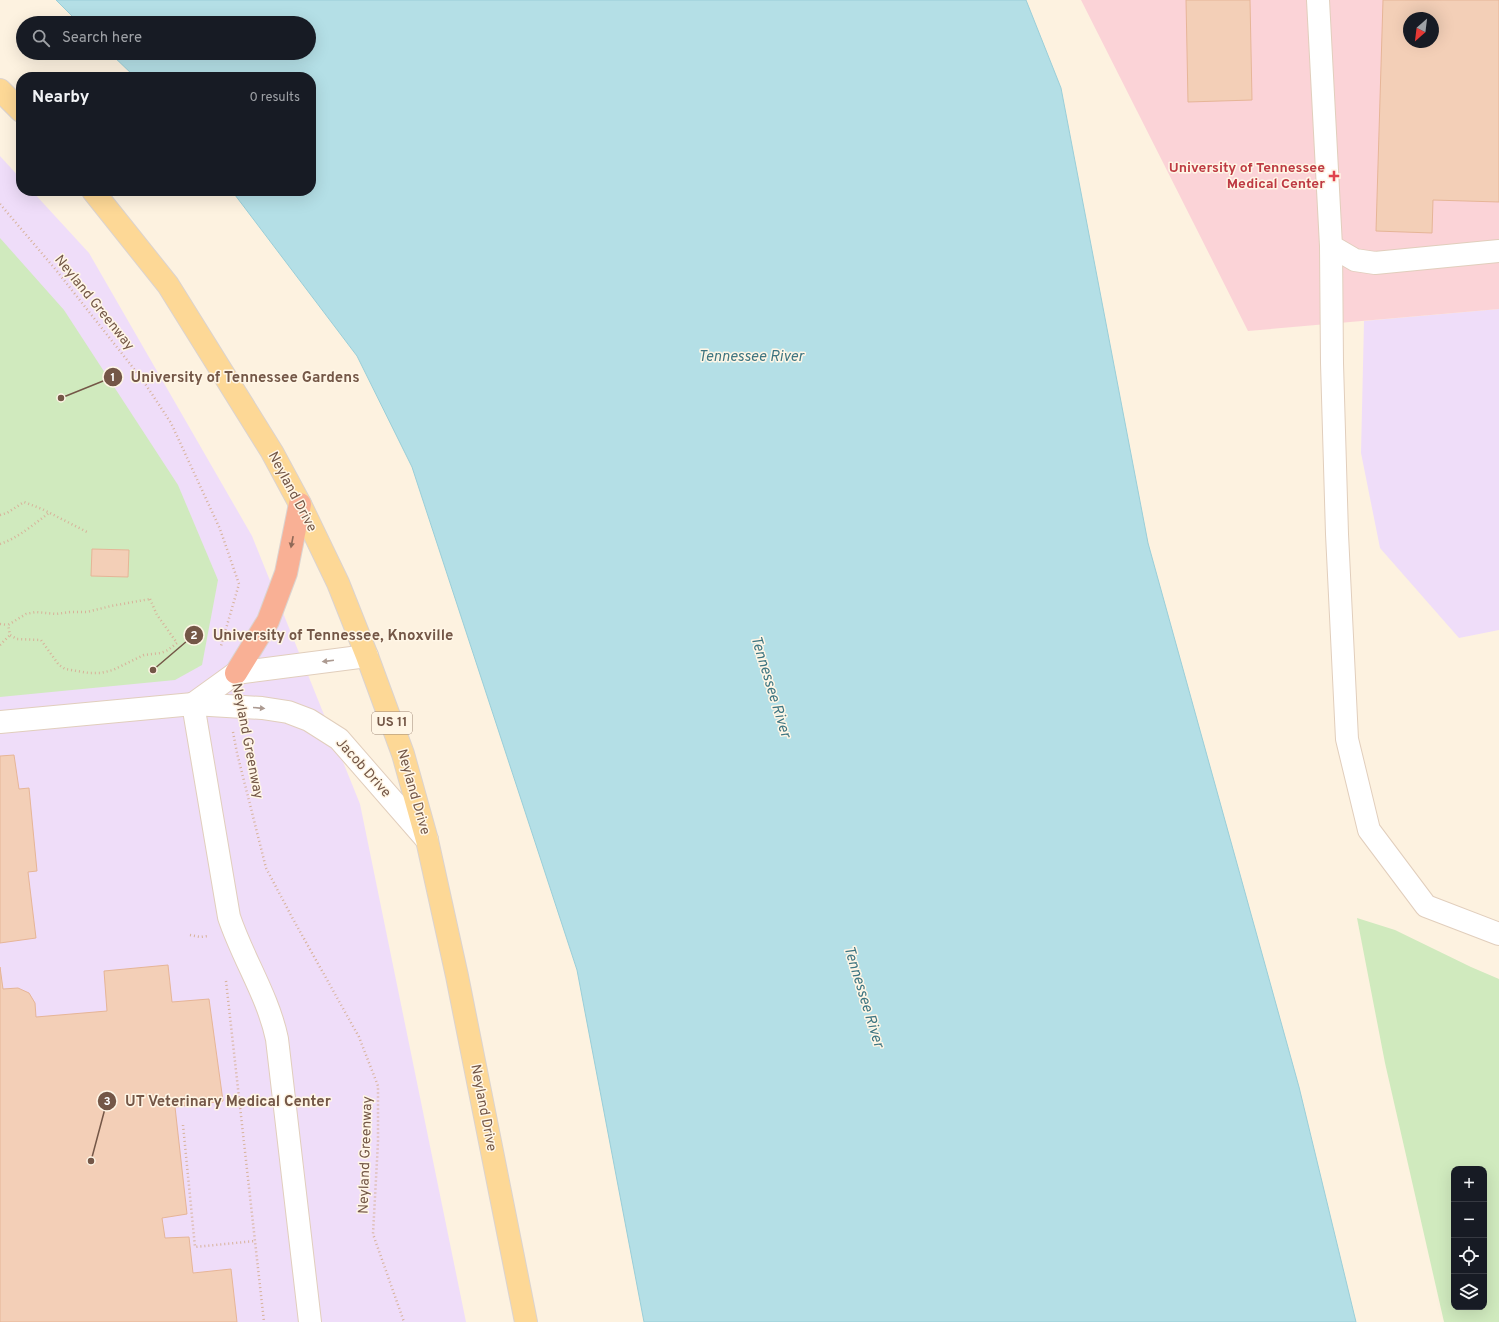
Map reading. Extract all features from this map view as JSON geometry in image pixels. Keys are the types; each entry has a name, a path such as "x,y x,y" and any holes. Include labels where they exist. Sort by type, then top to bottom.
{"highway":[{"path":"231,677 268,621 286,573 300,504"}],"main road":[{"path":"0,90 16,106"},
{"name":"Neyland Drive","path":"97,196 168,285 272,452 300,504 338,583 367,656 403,754 427,840 458,984 526,1322"}],"street":[{"path":"1318,0 1331,246 1337,534 1347,739 1369,830 1426,906 1499,934"},
{"path":"1331,246 1355,260 1375,263 1499,251"},
{"path":"310,1322 277,1039 271,1018 234,933 229,917 193,704 231,677 367,656"},
{"name":"Jacob Drive","path":"0,722 193,704 288,712 308,720 339,739 427,840"}],"path":[{"name":"Neyland Greenway","path":"0,204 56,270 142,379 171,423 220,529 239,584 220,648 231,677"},
{"path":"0,515 24,502 90,533"},
{"path":"0,544 27,529 49,513"},
{"path":"0,624 8,625 26,614 36,612 56,614 87,612 110,606 150,599 157,615 177,643 161,653 144,655 113,670 101,673 89,673 65,669 59,665 41,640 17,639 10,635 8,625"},
{"path":"0,645 10,635"},
{"name":"Neyland Greenway","path":"228,706 237,753 266,868 359,1037 378,1086 378,1142 373,1234 404,1322"},
{"path":"190,934 200,937 215,935"},
{"path":"225,974 264,1322"},
{"path":"183,1125 195,1247 255,1241"}],"shaded area":[{"name":"University of Tennessee Medical Center","path":"1081,0 1499,0 1499,309 1248,331"},
{"path":"0,156 16,174 16,196 37,196 89,253 252,536 360,804 466,1322 0,1322"},
{"path":"1499,309 1499,630 1459,638 1380,548 1361,453 1364,321"}],"green space":[{"path":"0,238 64,310 178,485 218,580 202,665 175,680 0,697"},
{"path":"1357,918 1395,930 1499,979 1499,1322 1444,1322 1385,1063"}],"water":[{"name":"Tennessee River","path":"56,0 1026,0 1061,88 1148,543 1299,1087 1356,1322 644,1322 577,970 412,467 357,356 236,196 316,196 316,72 130,72 117,60 316,60 316,16 72,16"}],"building":[{"path":"1186,0 1250,0 1252,100 1188,102"},
{"path":"1383,0 1499,0 1499,202 1433,200 1432,233 1376,231"},
{"path":"92,549 129,550 128,577 91,576"},
{"path":"14,755 19,789 29,788 37,871 28,872 36,938 0,943 0,756"},
{"path":"168,965 172,1002 209,999 223,1101 175,1107 187,1214 162,1218 165,1238 189,1237 193,1273 231,1269 237,1322 0,1322 0,967 3,989 18,988 29,993 35,1003 36,1017 107,1011 104,971"}],"place":[{"name":"University of Tennessee Medical Center","path":"1334,176"},
{"name":"University of Tennessee Gardens","path":"61,398"},
{"name":"University of Tennessee, Knoxville","path":"153,670"},
{"name":"UT Veterinary Medical Center","path":"91,1161"}]}
